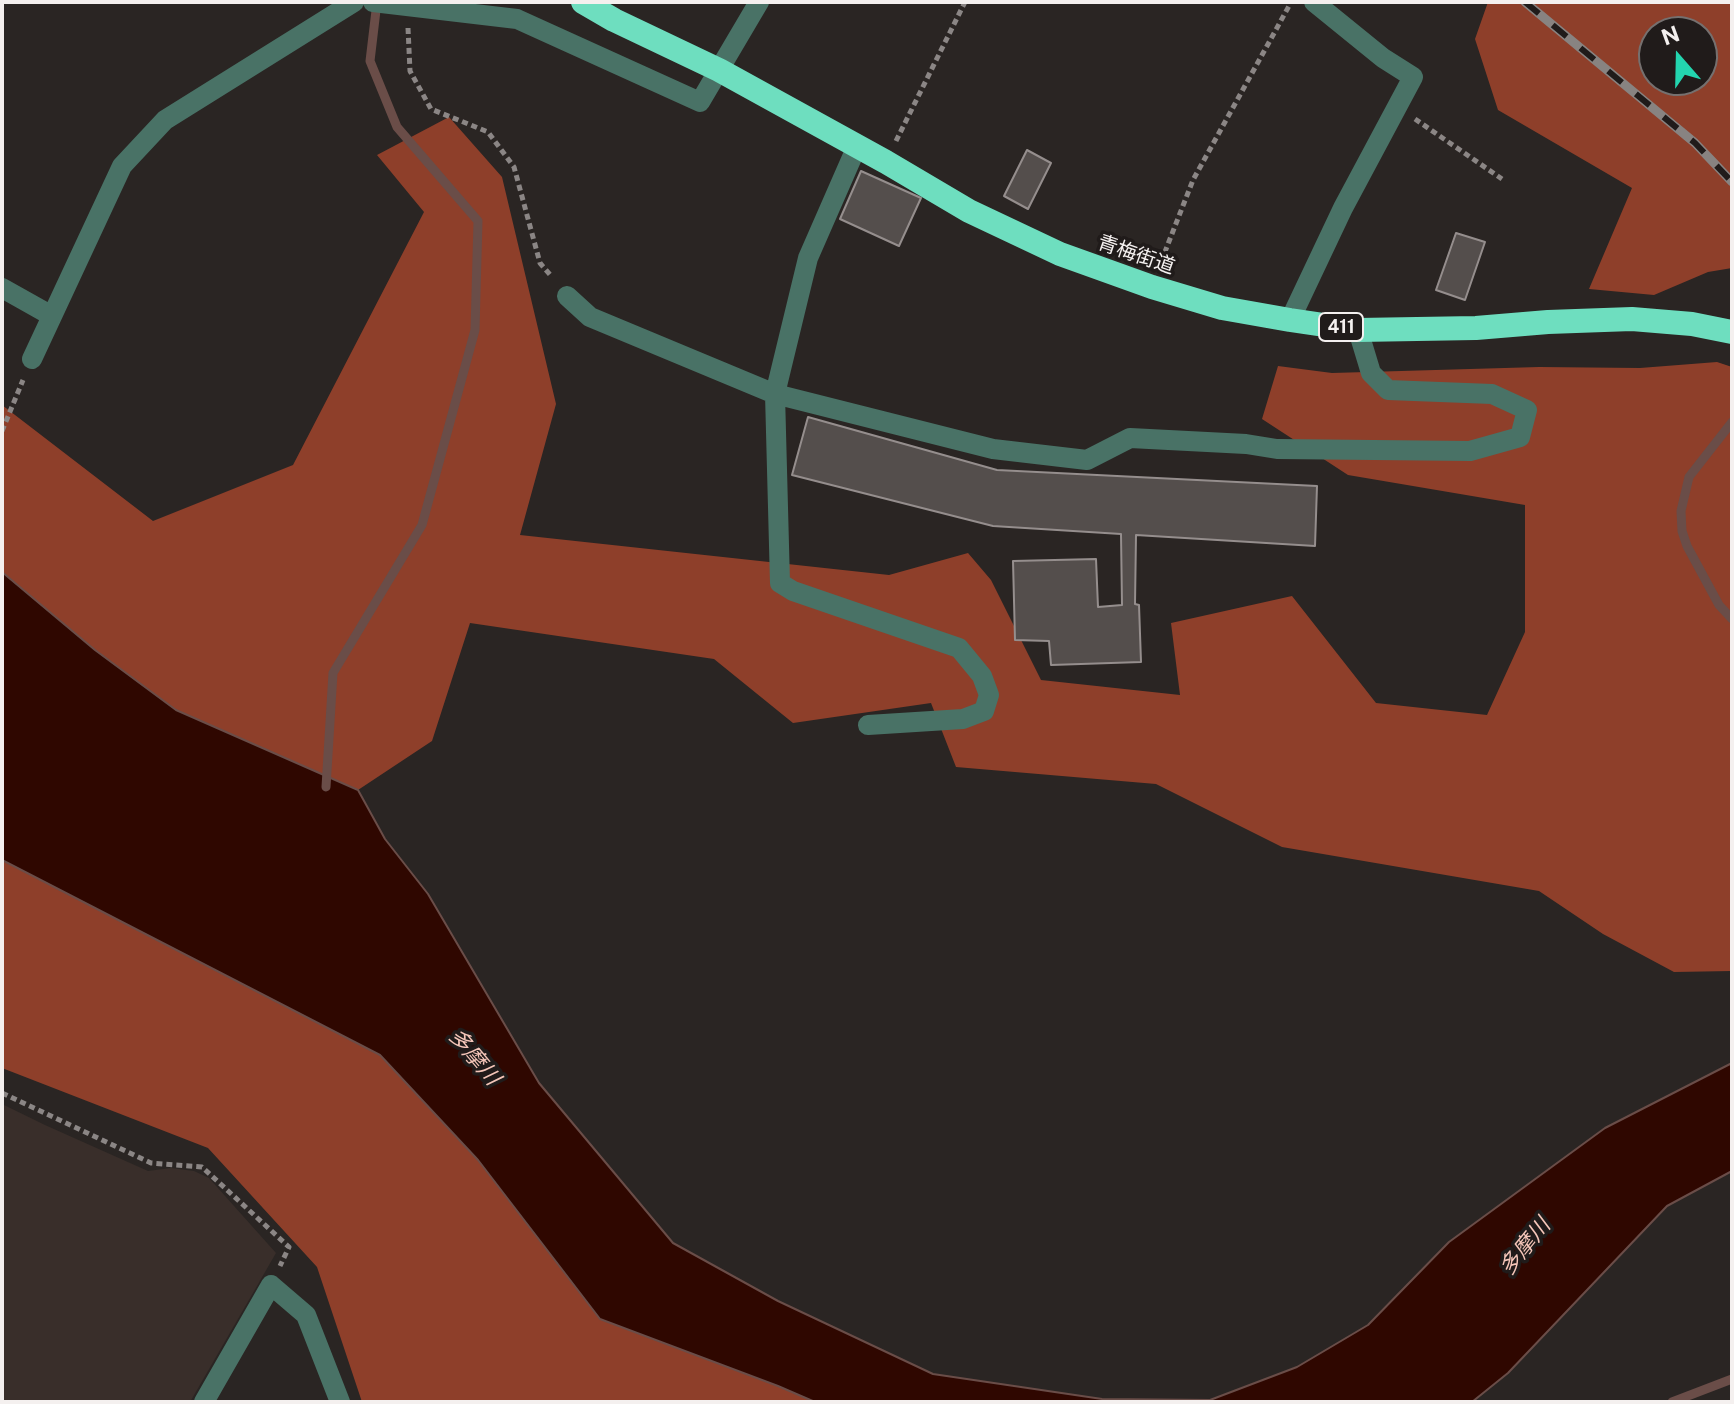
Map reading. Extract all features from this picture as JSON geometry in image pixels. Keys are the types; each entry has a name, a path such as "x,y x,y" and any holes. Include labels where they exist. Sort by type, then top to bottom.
{"highway":[{"name":"青梅街道","path":"583,2 719,70 969,211 1060,254 1222,308 1358,330 1476,328 1632,319 1692,324 1732,332"}],"street":[{"path":"373,2 517,19 700,102 759,2"},
{"path":"1290,320 1343,208 1413,77 1383,58 1314,2"},
{"path":"32,359 122,166 165,120 347,3"},
{"path":"857,146 808,258 775,394 780,583 793,591 959,648 982,676 989,695 984,711 963,719 868,725"},
{"path":"2,288 52,316"},
{"path":"567,296 590,317 775,394 993,449 1087,460 1130,438 1246,444 1277,449 1470,451 1520,437 1527,410 1492,394 1388,390 1371,373 1358,330"},
{"path":"204,1402 271,1285 306,1315 340,1402"}],"path":[{"path":"886,162 965,2"},
{"path":"1152,287 1193,180 1291,2"},
{"path":"408,7 410,71 431,109 488,132 514,167 540,263 567,296"},
{"path":"1398,107 1502,179"},
{"path":"2,431 32,359"},
{"path":"2,1093 151,1163 202,1167 289,1247 271,1285"}],"shaded area":[{"path":"1488,2 1732,2 1732,268 1708,272 1654,295 1589,289 1632,188 1498,110 1475,39"},
{"path":"449,117 502,177 556,404 520,535 889,575 968,553 991,580 1041,680 1180,695 1171,623 1292,596 1376,703 1487,715 1525,632 1525,505 1348,475 1262,419 1278,366 1332,373 1539,367 1640,368 1717,362 1732,367 1732,971 1674,972 1603,934 1539,891 1282,847 1156,784 956,767 931,703 793,723 714,659 470,623 432,741 358,790 176,710 95,650 2,572 2,405 153,521 293,465 424,212 377,155"},
{"path":"2,860 380,1055 478,1160 778,1386 815,1402 362,1402 317,1267 208,1148 2,1068"},
{"path":"2,1104 148,1171 171,1168 194,1171 209,1178 276,1253 190,1402 2,1402"}],"water":[{"name":"多摩川","path":"2,572 95,650 176,710 358,790 385,839 428,894 539,1083 673,1243 778,1301 933,1374 1102,1399 1210,1400 1297,1367 1368,1325 1449,1242 1605,1128 1732,1063 1732,1171 1667,1206 1508,1373 1472,1402 815,1402 600,1319 478,1160 380,1055 2,860"}],"building":[{"path":"1027,150 1051,163 1028,209 1004,196"},
{"path":"861,171 921,198 899,246 840,219"},
{"path":"1456,233 1485,242 1465,300 1436,290"},
{"path":"808,417 997,470 1317,486 1315,546 1136,535 1135,604 1139,605 1141,662 1051,665 1049,641 1015,640 1013,561 1096,559 1098,607 1122,605 1121,534 993,526 792,475"}],"waterway":[{"path":"326,787 333,673 422,525 475,330 478,221 397,127 370,61 377,2"},
{"path":"1732,422 1689,477 1681,511 1687,546 1719,605 1732,619"},
{"path":"1672,1402 1732,1379"}],"railway":[{"path":"1525,2 1695,143 1732,182"}]}
